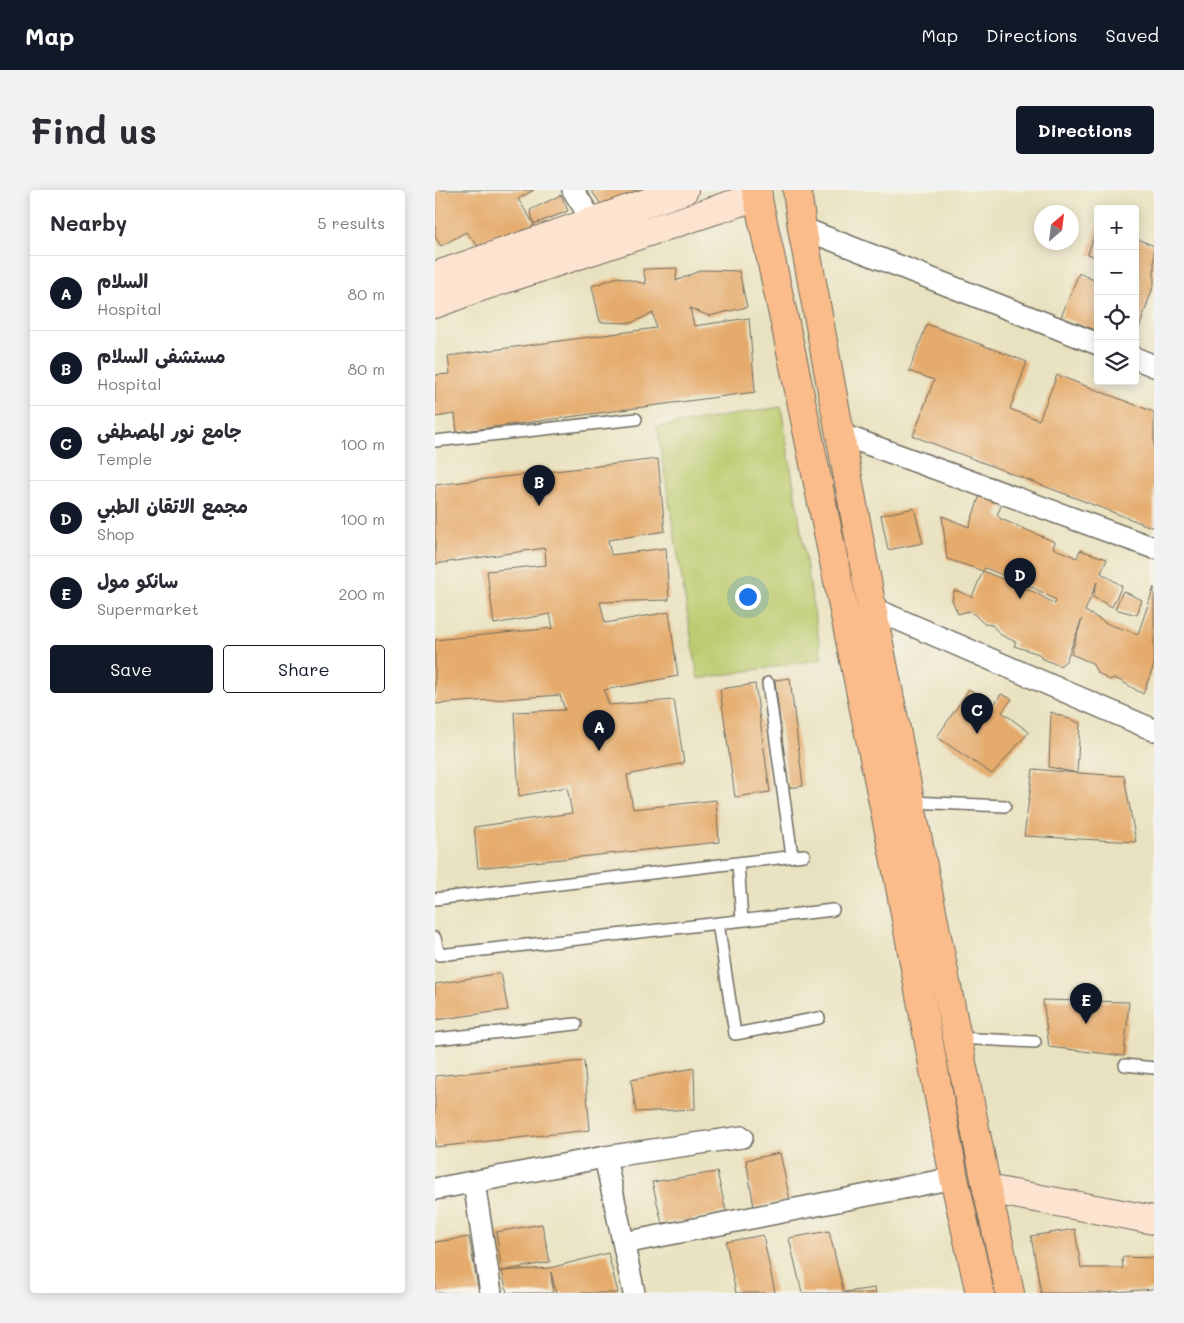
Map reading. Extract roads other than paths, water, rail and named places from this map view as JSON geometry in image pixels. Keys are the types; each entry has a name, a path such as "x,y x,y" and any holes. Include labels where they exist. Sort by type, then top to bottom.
{"main road":[{"path":"797,190 802,228 872,608 1009,1293"},
{"path":"749,195 792,356 897,871 954,1178 980,1293"},
{"path":"792,356 825,350"}],"street":[{"path":"573,190 593,222"},
{"path":"435,304 455,278 593,222 685,190"},
{"path":"455,278 749,195"},
{"path":"802,228 1094,342"},
{"path":"1139,360 1154,366"},
{"path":"840,434 1154,548"},
{"path":"872,608 1154,730"},
{"path":"435,1189 605,1157 742,1137"},
{"path":"605,1157 635,1293"},
{"path":"624,1243 954,1178"},
{"path":"474,1182 491,1293"},
{"path":"987,1188 1154,1220"}],"lane":[{"path":"435,442 636,419"},
{"path":"435,899 798,855 767,683"},
{"path":"911,802 1005,806"},
{"path":"737,863 742,920"},
{"path":"435,938 439,955 833,910"},
{"path":"718,923 735,1034 819,1018"},
{"path":"435,1039 576,1024"},
{"path":"957,1038 1035,1042"},
{"path":"1125,1065 1154,1068"}],"place":[{"name":"مستشفى السلام","path":"539,506"},
{"name":"مجمع الاتقان الطبي","path":"1020,599"},
{"name":"جامع نور المصطفى","path":"977,734"},
{"name":"السلام","path":"599,751"},
{"name":"سانكو مول","path":"1086,1024"}]}
